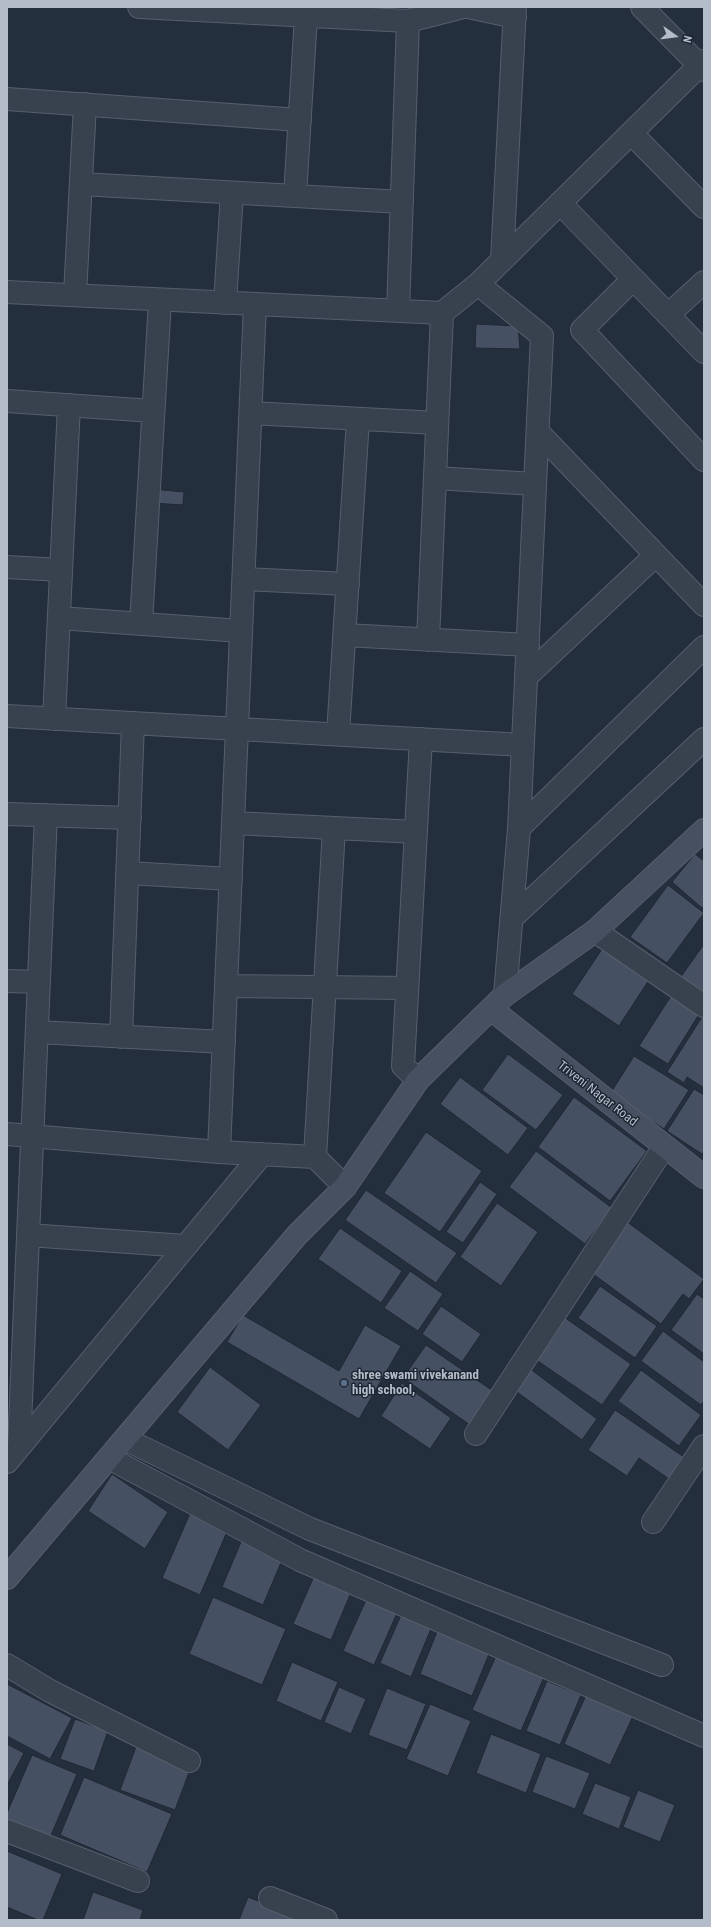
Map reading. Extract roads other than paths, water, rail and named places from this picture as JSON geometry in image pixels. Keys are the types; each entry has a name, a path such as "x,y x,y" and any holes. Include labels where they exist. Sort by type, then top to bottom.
{"street":[{"path":"139,7 408,21 463,7"},
{"path":"468,7 515,12 502,260"},
{"path":"7,292 442,313 478,284 702,65 642,7"},
{"path":"295,196 306,16"},
{"path":"398,311 408,21"},
{"path":"7,99 300,120"},
{"path":"75,295 85,104"},
{"path":"631,133 704,207"},
{"path":"81,184 402,202"},
{"path":"225,303 232,193"},
{"path":"560,203 704,352"},
{"path":"633,278 582,330 704,460"},
{"path":"668,315 704,282"},
{"path":"478,284 542,336 519,828 512,918 498,1002"},
{"path":"141,624 160,300"},
{"path":"219,1152 256,304"},
{"path":"428,640 442,313"},
{"path":"7,401 153,411"},
{"path":"54,719 69,405"},
{"path":"251,413 437,423"},
{"path":"338,734 358,419"},
{"path":"538,432 704,605"},
{"path":"435,478 535,484"},
{"path":"526,678 656,555"},
{"path":"7,567 61,570"},
{"path":"244,580 348,584"},
{"path":"59,618 242,631"},
{"path":"345,635 528,645"},
{"path":"519,828 704,647"},
{"path":"7,716 523,745"},
{"path":"121,1037 133,723"},
{"path":"418,1080 404,1066 421,739"},
{"path":"512,918 704,739"},
{"path":"7,814 130,818"},
{"path":"13,1454 28,1235 46,815"},
{"path":"234,823 416,832"},
{"path":"315,1157 334,828"},
{"path":"7,1578 297,1235 345,1187 418,1080 498,1002 595,931 704,830"},
{"path":"128,873 231,879"},
{"path":"595,931 704,1006"},
{"path":"7,981 39,982"},
{"path":"226,986 407,988"},
{"name":"Triveni Nagar Road","path":"498,1002 664,1147 704,1177"},
{"path":"37,1032 224,1042"},
{"path":"7,1134 219,1152 315,1157 345,1187"},
{"path":"476,1434 664,1147"},
{"path":"13,1454 262,1154"},
{"path":"28,1235 186,1246"},
{"path":"125,1439 310,1529 662,1665"},
{"path":"653,1522 704,1446"},
{"path":"109,1458 300,1560 704,1736"},
{"path":"7,1665 50,1691 189,1761"},
{"path":"7,1831 138,1880"},
{"path":"270,1898 326,1920"}],"place":[{"name":"shree swami vivekanand high school,","path":"344,1383"}]}
